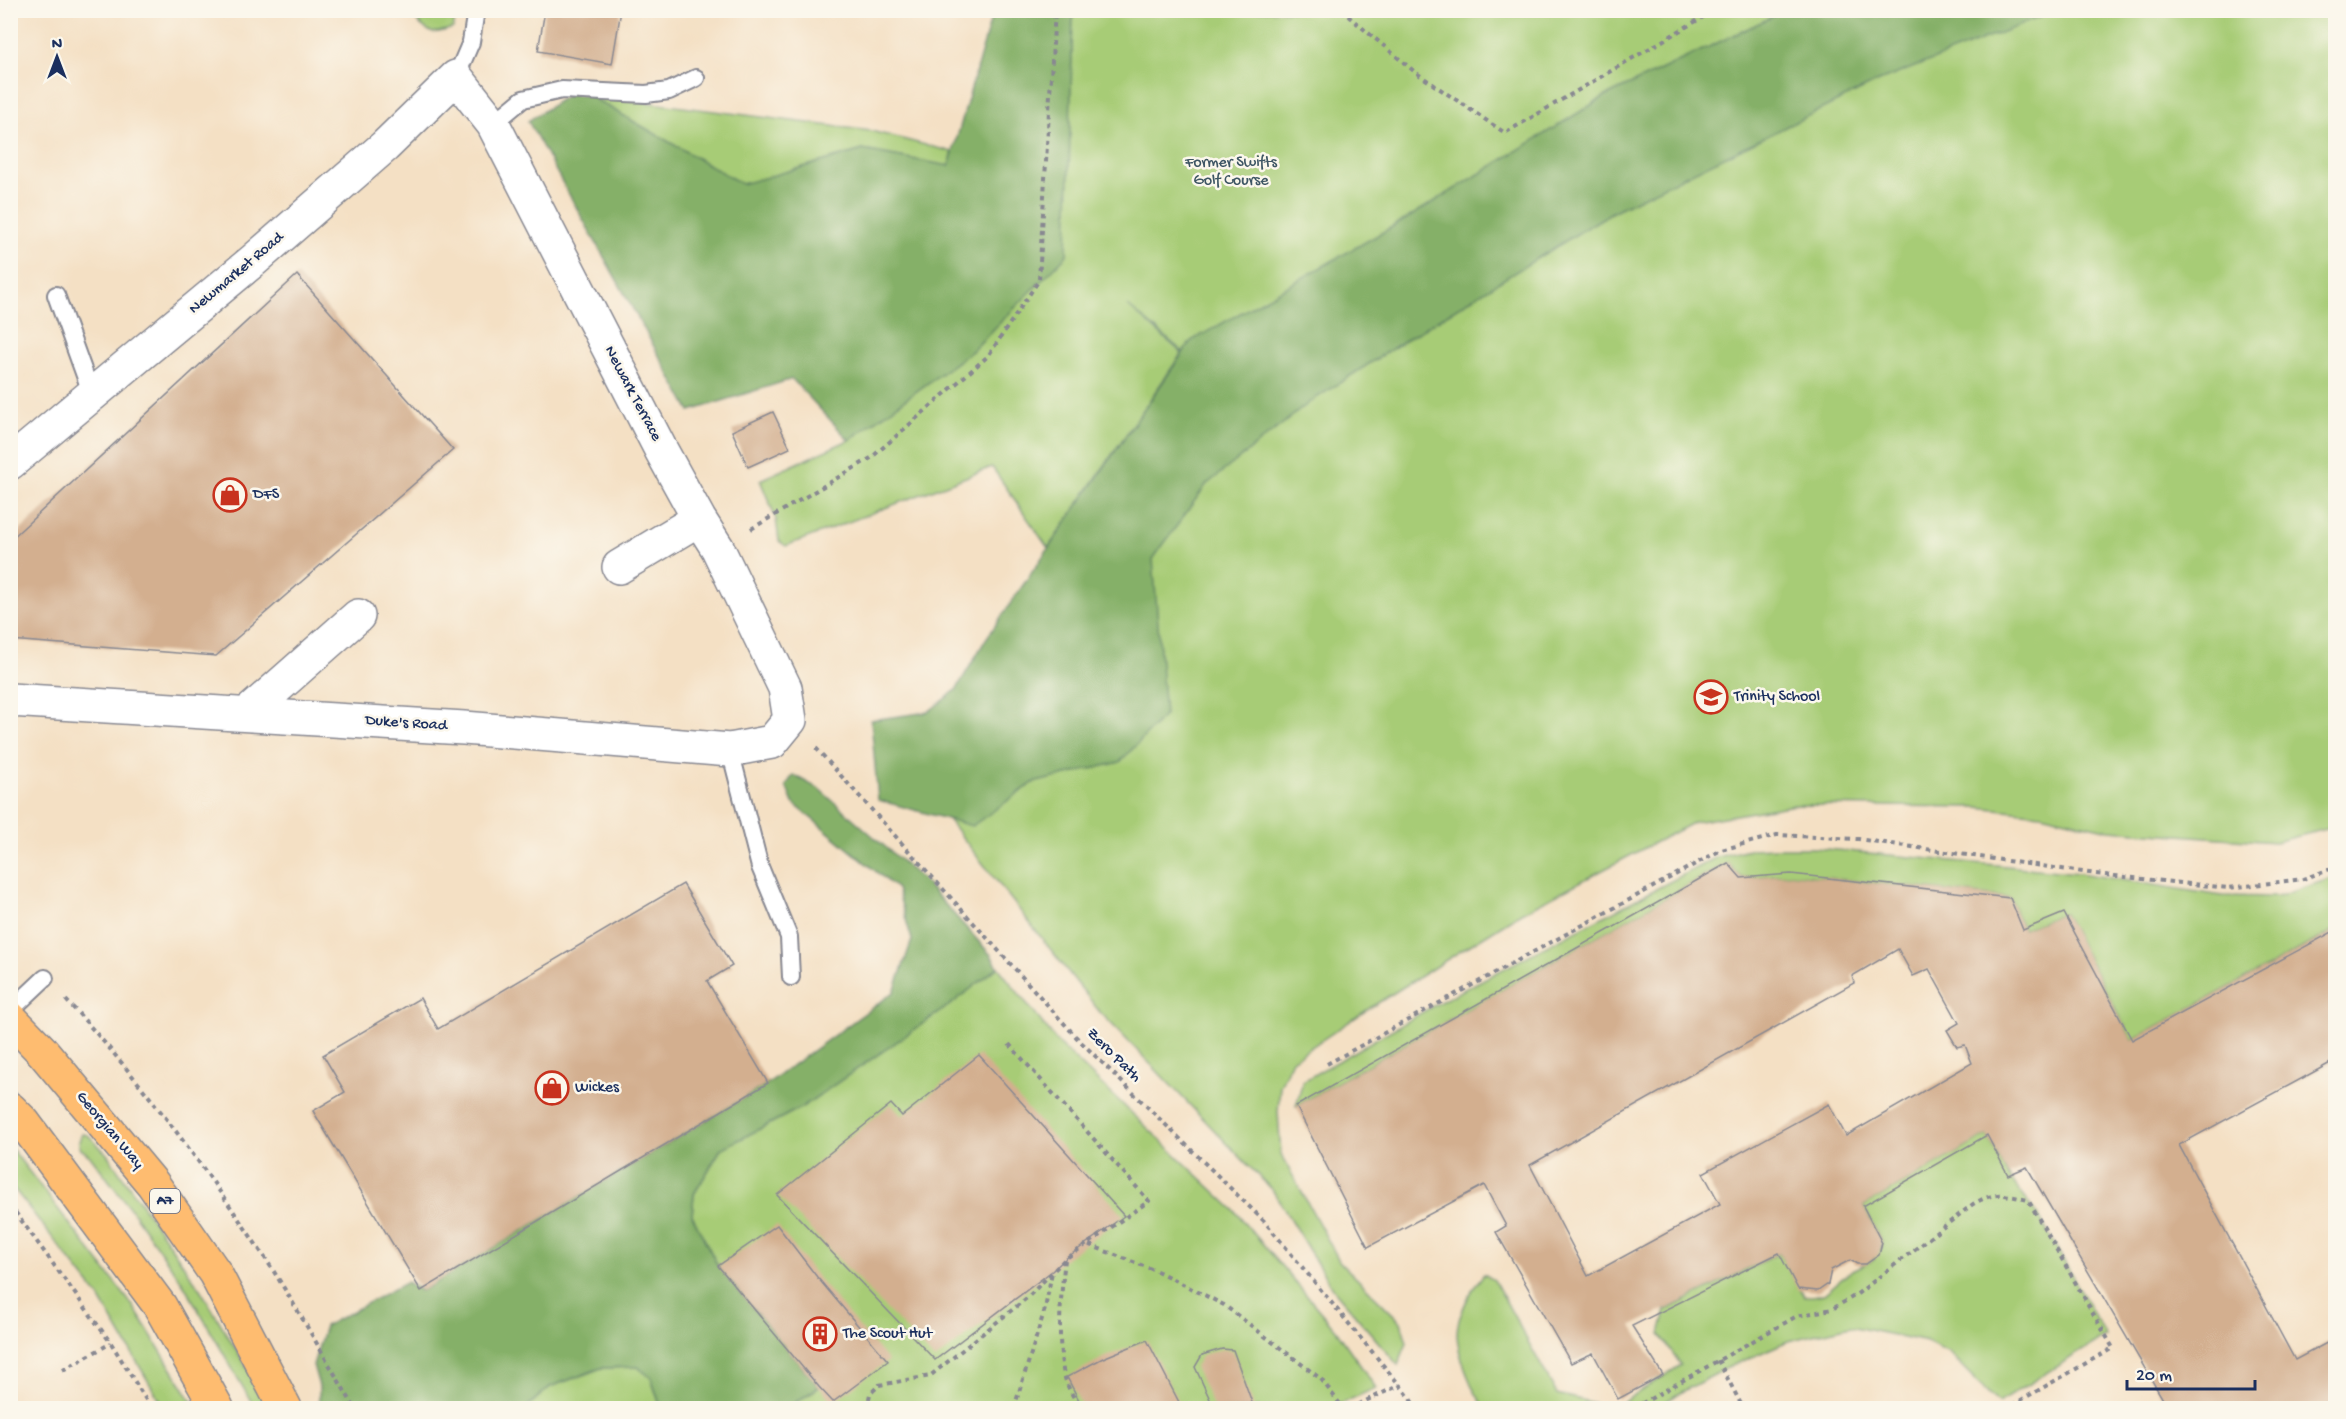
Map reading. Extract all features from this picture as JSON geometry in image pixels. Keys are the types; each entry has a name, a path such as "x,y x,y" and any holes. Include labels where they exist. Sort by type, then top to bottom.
{"main road":[{"name":"Georgian Way","path":"10,1018 43,1052 165,1202 215,1273 285,1408"},
{"path":"10,1109 24,1123 160,1306 217,1408"}],"street":[{"name":"Newark Terrace","path":"456,77 493,124 699,519 718,549 785,688 790,720"},
{"name":"Newmarket Road","path":"10,463 350,177 456,77"},
{"path":"619,567 699,519"},
{"path":"248,713 358,616"},
{"name":"Duke's Road","path":"10,700 464,728 730,750 772,742 790,720"}],"lane":[{"path":"456,77 471,42 476,10"},
{"path":"493,124 523,99 552,92 562,90 646,94 669,91 696,78"},
{"path":"56,295 92,394"},
{"path":"730,750 760,867 789,938 791,977"},
{"path":"10,1011 45,978"}],"path":[{"path":"718,549 871,458 988,356 1039,280 1055,10"},
{"path":"1341,10 1415,72 1505,133 1715,10"},
{"name":"Zero Path","path":"790,720 1079,1040 1264,1221 1400,1385 1416,1408"},
{"path":"1328,1064 1721,850 1777,835 1858,839 2096,874 2229,888 2303,879 2336,867"},
{"path":"45,978 97,1033 170,1121 271,1268 355,1408"},
{"path":"867,1408 870,1394 879,1384 930,1376 1028,1297 1065,1259 1149,1201 1009,1044"},
{"path":"1634,1408 1797,1316 1832,1309 1856,1295 1973,1204 1991,1194 2005,1194 2028,1200 2113,1348 2007,1408"},
{"path":"10,1205 111,1343 151,1408"},
{"path":"1087,1244 1159,1272 1224,1305 1321,1379 1343,1408"},
{"path":"1065,1259 1060,1310 1062,1350 1065,1378 1080,1408"},
{"path":"1014,1408 1045,1309 1052,1271"},
{"path":"63,1370 111,1343"},
{"path":"1718,1360 1743,1408"},
{"path":"1350,1408 1400,1385"}],"green space":[{"path":"413,10 457,11 453,28 435,33 413,18"},
{"path":"993,11 1073,11 1067,255 972,351 849,440 792,379 690,411 528,121 569,94 588,95 742,184 863,150 949,166"},
{"name":"Former Swifts Golf Course","path":"1073,11 2335,11 2335,827 2275,842 2109,830 2041,814 1977,807 1795,805 1694,822 1521,913 1292,1060 1280,1086 1278,1112 1281,1154 1340,1262 1401,1322 1407,1343 1398,1365 1332,1288 1273,1191 1099,1011 906,766 1115,612 1224,386 1128,306 1182,353 1048,548 992,467 786,546 779,541 776,519 760,480 849,440 972,351 1066,255"},
{"path":"1784,11 2056,11 1879,81 1614,211 1310,402 1206,485 1153,559 1165,715 1120,762 1033,783 972,826 878,800 871,720 928,712 956,690 986,639 1191,341 1406,219 1604,97"},
{"path":"588,95 871,131 953,152 949,166 863,150 742,185"},
{"path":"793,775 818,788 922,879 991,955 998,967 954,1002 802,1107 721,1149 694,1194 692,1215 718,1266 819,1387 787,1408 661,1408 651,1378 638,1367 601,1368 550,1387 528,1406 529,1408 319,1408 319,1386 313,1365 325,1326 407,1282 421,1291 768,1083 894,992 912,940 897,889 793,803 786,786"},
{"path":"1815,848 2079,873 2222,896 2277,897 2335,877 2335,930 2132,1040 2064,913 2023,930 2010,898 1791,874 1741,878 1728,863 1296,1106 1303,1081 1440,1002 1717,857 1749,849"},
{"path":"998,967 1058,1043 1233,1209 1336,1330 1376,1388 1331,1408 787,1408 819,1387 718,1266 692,1215 694,1194 721,1149 802,1107 954,1002"},
{"path":"82,1134 88,1135 107,1154 200,1289 271,1408 255,1408 184,1285 92,1158 80,1148 79,1141"},
{"path":"1987,1135 2008,1175 2039,1217 2106,1336 1998,1403 1949,1353 1927,1342 1850,1326 1788,1341 1727,1368 1656,1408 1614,1408 1681,1365 1660,1334 1666,1310 1779,1253 1804,1297 1824,1294 1851,1271 1873,1260 1882,1248 1882,1243 1863,1206"},
{"path":"11,1148 133,1306 196,1408 164,1408 99,1297 11,1185"},
{"path":"1484,1274 1494,1280 1557,1394 1614,1408 1486,1408 1476,1394 1467,1373 1457,1334 1466,1302"},
{"path":"638,1367 651,1378 661,1408 529,1408 528,1406 550,1387 601,1368"}],"building":[{"path":"545,10 621,10 612,64 538,51"},
{"name":"DFS","path":"297,275 453,450 216,656 10,640 10,540"},
{"path":"773,412 790,448 748,467 732,431"},
{"path":"1728,863 1741,878 1791,874 2010,898 2023,930 2064,913 2132,1040 2336,930 2336,1060 2179,1145 2295,1360 2336,1338 2336,1408 2168,1408 2027,1167 2008,1175 1987,1135 1863,1206 1882,1243 1879,1255 1866,1264 1857,1264 1850,1260 1831,1270 1828,1284 1818,1291 1798,1289 1779,1253 1632,1326 1663,1375 1618,1399 1593,1353 1571,1363 1496,1232 1506,1226 1484,1185 1368,1247 1296,1106","holes":["1898,949 1913,976 1929,969 1959,1023 1947,1030 1957,1047 1965,1045 1972,1063 1846,1136 1829,1104 1703,1173 1720,1204 1588,1276 1530,1165 1854,983 1852,976"]},
{"name":"Wickes","path":"683,884 732,966 707,981 768,1083 421,1291 313,1111 345,1092 323,1055 420,998 438,1029"},
{"path":"979,1055 1124,1216 935,1360 777,1195 891,1104 902,1116"},
{"name":"The Scout Hut","path":"777,1225 817,1277 888,1361 833,1402 718,1266"},
{"path":"1147,1340 1182,1408 1083,1408 1067,1377 1103,1358"},
{"path":"1222,1349 1233,1350 1254,1408 1214,1408 1195,1367 1202,1355"}],"place":[{"name":"DFS","path":"230,495"},
{"name":"Trinity School","path":"1711,697"},
{"name":"Wickes","path":"552,1088"},
{"name":"The Scout Hut","path":"820,1334"}]}
